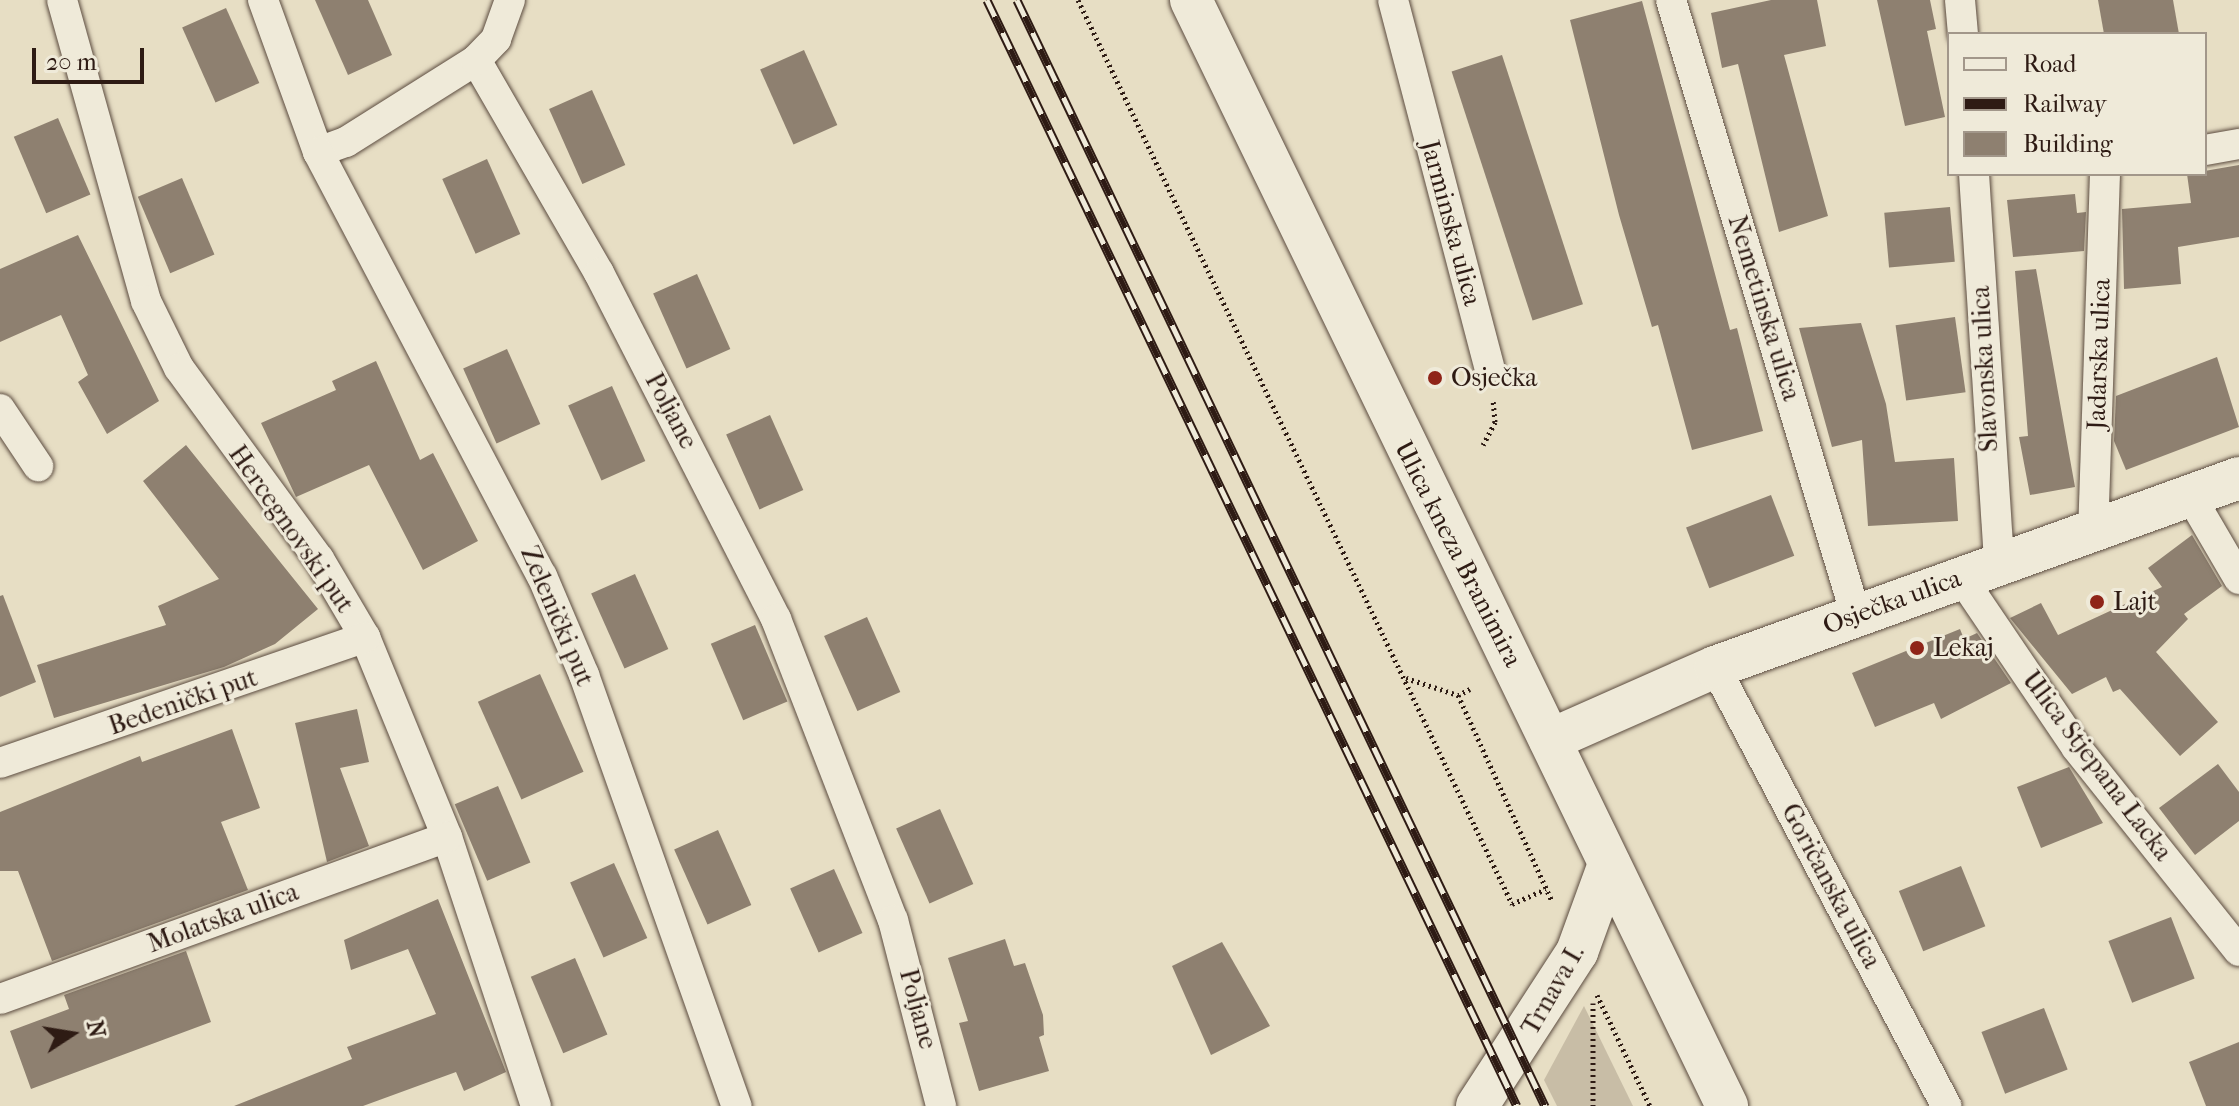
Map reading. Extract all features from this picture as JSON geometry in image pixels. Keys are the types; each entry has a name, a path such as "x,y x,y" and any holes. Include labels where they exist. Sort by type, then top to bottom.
{"main road":[{"name":"Ulica kneza Branimira","path":"1191,0 1727,1106"},
{"name":"Osječka ulica","path":"1550,740 1715,667 1980,570 2093,535 2239,478"},
{"name":"Trnava I.","path":"1477,1106 1577,952 1609,864"}],"street":[{"name":"Hercegnovski put","path":"62,0 146,301 186,380 319,559 365,637 447,837 531,1105"},
{"path":"263,0 318,152 346,142 476,60 496,39 510,0"},
{"name":"Jarminska ulica","path":"1393,0 1489,367"},
{"name":"Nemetinska ulica","path":"1671,0 1856,616"},
{"path":"1960,0 1963,32"},
{"name":"Poljane","path":"476,60 599,273 776,619 893,920 941,1106"},
{"path":"2207,150 2239,144"},
{"name":"Zelenički put","path":"318,152 542,576 662,887 737,1106"},
{"name":"Slavonska ulica","path":"1974,176 1980,570"},
{"name":"Jadarska ulica","path":"2093,535 2105,176"},
{"path":"0,409 38,466"},
{"path":"2191,497 2239,579"},
{"name":"Ulica Stjepana Lacka","path":"1980,570 2076,747 2239,951"},
{"name":"Bedenički put","path":"0,763 365,637"},
{"name":"Goričanska ulica","path":"1715,667 1946,1106"},
{"name":"Molatska ulica","path":"0,999 447,837"}],"path":[{"path":"1078,0 1512,904 1546,889"},
{"path":"1483,445 1495,422 1489,367"},
{"path":"1405,678 1458,695 1470,689"},
{"path":"1458,695 1558,913"},
{"path":"1593,1106 1593,986 1650,1106"}],"shaded area":[{"path":"1584,1006 1633,1106 1557,1106 1544,1080"}],"building":[{"path":"315,0 368,0 392,55 348,75"},
{"path":"1771,0 1817,0 1826,46 1784,55 1828,216 1779,232 1738,64 1722,68 1711,13"},
{"path":"1877,0 1930,0 1936,29 1927,31 1945,117 1905,126"},
{"path":"2098,0 2173,0 2179,32 2104,32"},
{"path":"1642,1 1730,330 1737,328 1763,431 1692,450 1658,325 1652,327 1619,215 1570,20"},
{"path":"226,8 259,83 216,102 182,28"},
{"path":"804,50 837,125 794,144 760,70"},
{"path":"1502,55 1583,304 1533,321 1452,71"},
{"path":"592,90 625,165 582,184 549,109"},
{"path":"58,118 90,194 46,213 14,137"},
{"path":"487,159 520,234 476,254 442,179"},
{"path":"2239,165 2239,237 2178,247 2181,284 2124,289 2122,209 2191,203 2187,176 2207,176 2207,171"},
{"path":"182,178 214,254 170,273 138,197"},
{"path":"2075,194 2077,213 2086,212 2084,251 2013,257 2007,200"},
{"path":"1950,207 1955,262 1889,268 1884,213"},
{"path":"78,235 159,401 107,434 78,382 88,375 61,315 0,342 0,269"},
{"path":"2036,269 2075,487 2030,495 2019,437 2028,436 2015,271"},
{"path":"697,274 730,349 687,368 653,294"},
{"path":"1955,317 1966,392 1906,401 1896,325"},
{"path":"1861,323 1886,404 1895,462 1954,458 1958,521 1868,526 1862,440 1832,447 1799,328"},
{"path":"507,349 540,424 497,443 463,369"},
{"path":"2217,357 2239,427 2126,470 2114,441 2116,396"},
{"path":"376,361 420,460 433,453 478,541 423,570 369,465 296,497 261,423 336,390 332,381"},
{"path":"612,386 645,461 602,480 568,406"},
{"path":"770,415 803,490 760,509 726,435"},
{"path":"186,445 318,609 275,644 224,667 54,718 37,665 166,625 158,606 219,579 143,481"},
{"path":"1771,495 1794,556 1709,588 1686,528"},
{"path":"2192,535 2222,586 2184,614 2188,619 2156,652 2218,722 2180,756 2120,689 2113,692 2106,677 2072,694 2010,618 2041,603 2058,635 2162,587 2148,568"},
{"path":"635,574 668,649 625,668 591,594"},
{"path":"3,595 36,682 0,697 0,596"},
{"path":"867,617 900,692 857,711 824,636"},
{"path":"755,625 787,701 743,720 711,644"},
{"path":"1960,629 1964,639 1977,633 2011,683 1941,719 1934,703 1875,727 1852,673"},
{"path":"540,674 584,772 521,799 478,702"},
{"path":"357,709 369,762 340,768 369,846 327,862 295,723"},
{"path":"232,729 260,808 221,822 248,890 52,961 18,871 0,871 0,812 140,756 142,762"},
{"path":"2218,764 2239,792 2239,821 2195,855 2159,808"},
{"path":"2069,767 2103,823 2041,848 2017,787"},
{"path":"498,786 530,862 487,881 455,804"},
{"path":"940,809 973,884 930,903 896,829"},
{"path":"718,830 751,905 708,924 674,850"},
{"path":"614,863 647,938 604,957 570,883"},
{"path":"1961,866 1985,926 1923,951 1899,891"},
{"path":"834,869 862,933 819,952 790,889"},
{"path":"438,899 506,1072 464,1091 456,1072 363,1106 234,1106 352,1059 347,1047 436,1014 408,949 351,970 344,940"},
{"path":"2171,917 2195,979 2132,1003 2108,941"},
{"path":"1005,939 1014,966 1025,963 1043,1015 1044,1035 1039,1037 1049,1071 979,1091 959,1023 968,1021 948,958"},
{"path":"1222,942 1270,1026 1211,1055 1172,966"},
{"path":"186,951 211,1022 31,1089 10,1031 69,1009 64,995"},
{"path":"575,958 607,1034 563,1053 531,977"},
{"path":"2044,1008 2068,1070 2005,1094 1981,1032"},
{"path":"2239,1042 2239,1106 2206,1106 2189,1062"}],"railway":[{"path":"987,0 1517,1106"},
{"path":"1017,0 1545,1106"}],"place":[{"name":"Osječka","path":"1435,378"},
{"name":"Lajt","path":"2097,602"},
{"name":"Lekaj","path":"1917,648"}]}
